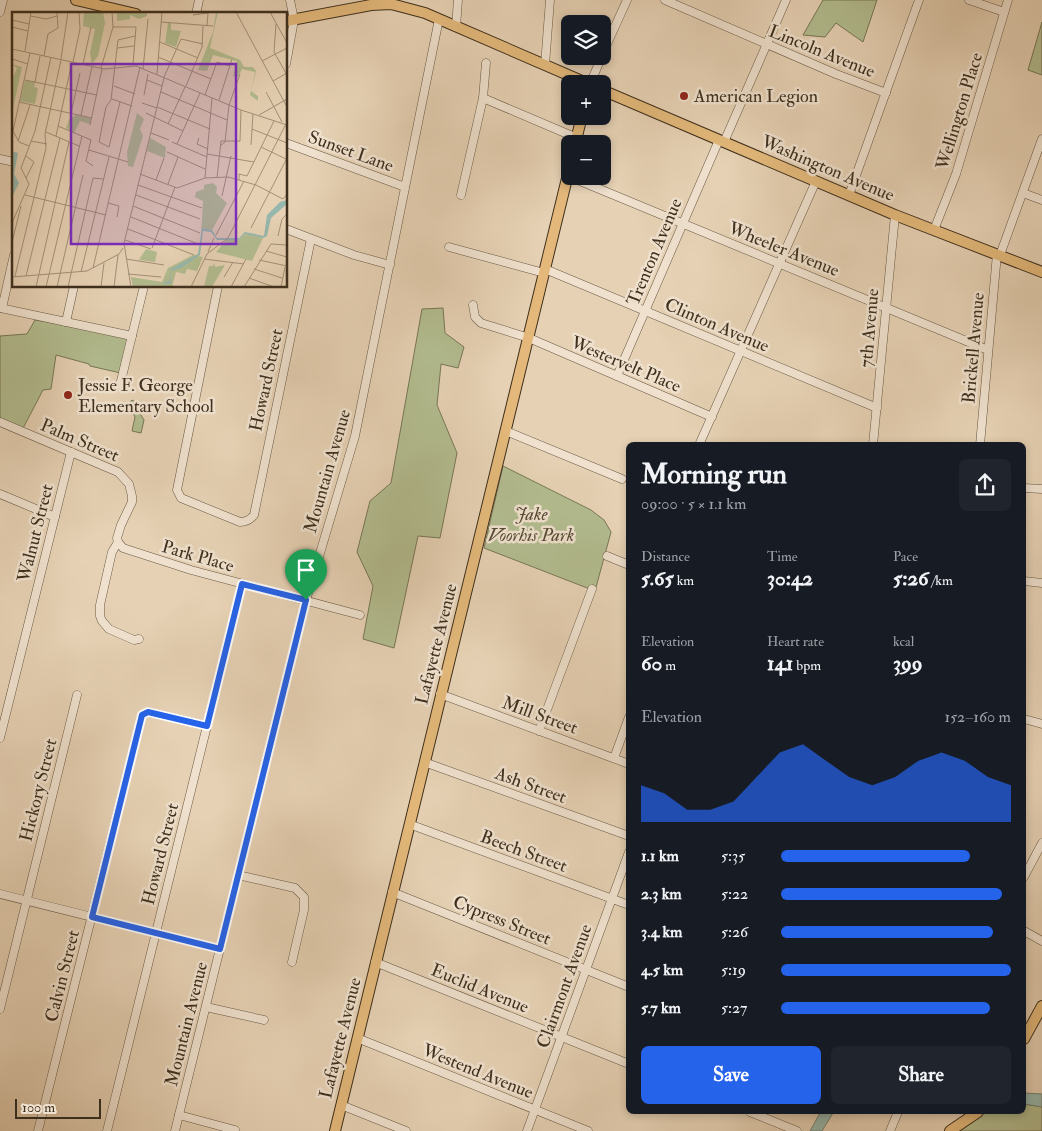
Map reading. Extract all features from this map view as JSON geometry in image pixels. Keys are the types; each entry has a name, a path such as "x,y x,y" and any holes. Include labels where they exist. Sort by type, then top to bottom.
{"main road":[{"path":"78,0 128,12"},
{"path":"290,20 391,2 425,13 568,75"},
{"name":"Washington Avenue","path":"611,94 895,215 1042,272"},
{"name":"Lafayette Avenue","path":"335,1131 566,185"},
{"path":"1026,1035 1042,1006"},
{"path":"950,1131 975,1114"}],"street":[{"path":"0,12 3,0"},
{"path":"288,42 290,0"},
{"path":"456,27 458,0"},
{"path":"545,65 550,0"},
{"path":"611,36 627,0"},
{"name":"Lincoln Avenue","path":"665,0 767,45 886,93"},
{"name":"Trenton Avenue","path":"618,376 683,224 767,45 786,0"},
{"path":"849,195 919,0"},
{"path":"970,0 1004,12"},
{"name":"Wellington Place","path":"934,230 956,174 1008,0"},
{"name":"Mountain Avenue","path":"175,1131 306,600 353,443 439,19"},
{"path":"461,195 483,98 486,62"},
{"path":"483,98 563,135"},
{"name":"Brickell Avenue","path":"980,442 998,255 1023,194 1042,139"},
{"name":"Sunset Lane","path":"288,144 405,187"},
{"path":"700,442 816,181"},
{"name":"Wheeler Avenue","path":"599,185 683,224 988,350"},
{"path":"1023,194 1042,200"},
{"name":"7th Avenue","path":"873,442 895,215"},
{"path":"288,230 354,256 390,265"},
{"name":"Howard Street","path":"218,288 177,490 181,498 244,522 254,515 311,239"},
{"name":"Clinton Avenue","path":"449,246 545,271 646,311 877,408"},
{"path":"12,263 1,308 132,336"},
{"path":"66,322 74,288"},
{"path":"120,385 144,288"},
{"name":"Westervelt Place","path":"473,305 475,317 481,323 529,338 712,417"},
{"name":"Palm Street","path":"0,422 121,474 129,484 132,500 130,509 121,525 117,538 118,542"},
{"path":"506,431 622,479"},
{"name":"Walnut Street","path":"0,738 71,452"},
{"path":"1026,488 1042,489"},
{"path":"0,494 55,517"},
{"path":"118,542 112,552 100,605 100,616 109,629 134,640 139,639"},
{"name":"Park Place","path":"118,542 123,548 191,570 360,615"},
{"path":"607,556 626,564"},
{"path":"1026,581 1042,583"},
{"name":"Howard Street","path":"108,1131 242,584"},
{"path":"539,731 592,589"},
{"name":"Mill Street","path":"440,694 626,763"},
{"name":"Hickory Street","path":"0,1009 77,695"},
{"name":"Calvin Street","path":"38,1131 142,715 145,712 207,726"},
{"path":"1026,720 1042,724"},
{"path":"614,758 626,726"},
{"name":"Ash Street","path":"424,762 626,835"},
{"name":"Beech Street","path":"409,824 626,904"},
{"path":"1026,873 1042,843"},
{"name":"Clairmont Avenue","path":"527,1131 626,860"},
{"path":"238,875 295,888 304,896 304,910 292,962"},
{"name":"Cypress Street","path":"392,892 626,986"},
{"path":"0,894 220,949"},
{"path":"1026,932 1042,941"},
{"name":"Euclid Avenue","path":"375,962 626,1063"},
{"path":"206,1007 264,1020"},
{"name":"Westend Avenue","path":"357,1038 588,1131"},
{"path":"341,1105 406,1131"},
{"path":"755,1114 796,1131"},
{"path":"890,1131 897,1114"},
{"path":"179,1115 235,1130"}],"green space":[{"path":"823,0 877,0 863,42 836,23 825,37 803,35"},
{"path":"1042,22 1042,75 1028,70"},
{"path":"443,308 445,333 464,347 458,368 441,364 437,405 457,453 440,538 418,536 394,648 363,639 373,586 357,552 370,501 391,483 422,309"},
{"path":"35,320 130,337 125,374 90,366 89,364 56,355 51,389 43,390 21,432 0,420 0,336 27,334"},
{"path":"132,400 139,404 139,412 144,420 141,433 132,431 135,417 128,404"},
{"name":"Jake Voorhis Park","path":"503,466 591,510 604,520 611,532 595,591 484,548"},
{"path":"1026,1104 1042,1107 1042,1131 950,1131 976,1114 1026,1114"}],"water":[{"path":"1026,1093 1042,1094 1042,1107 1026,1104"},
{"path":"819,1114 832,1114 822,1131 810,1131"}],"place":[{"name":"American Legion","path":"684,96"},
{"name":"Jessie F. George Elementary School","path":"68,395"}],"route":[{"path":"242,584 306,600 220,949 92,917 142,715 148,712 207,726 242,584"}]}
